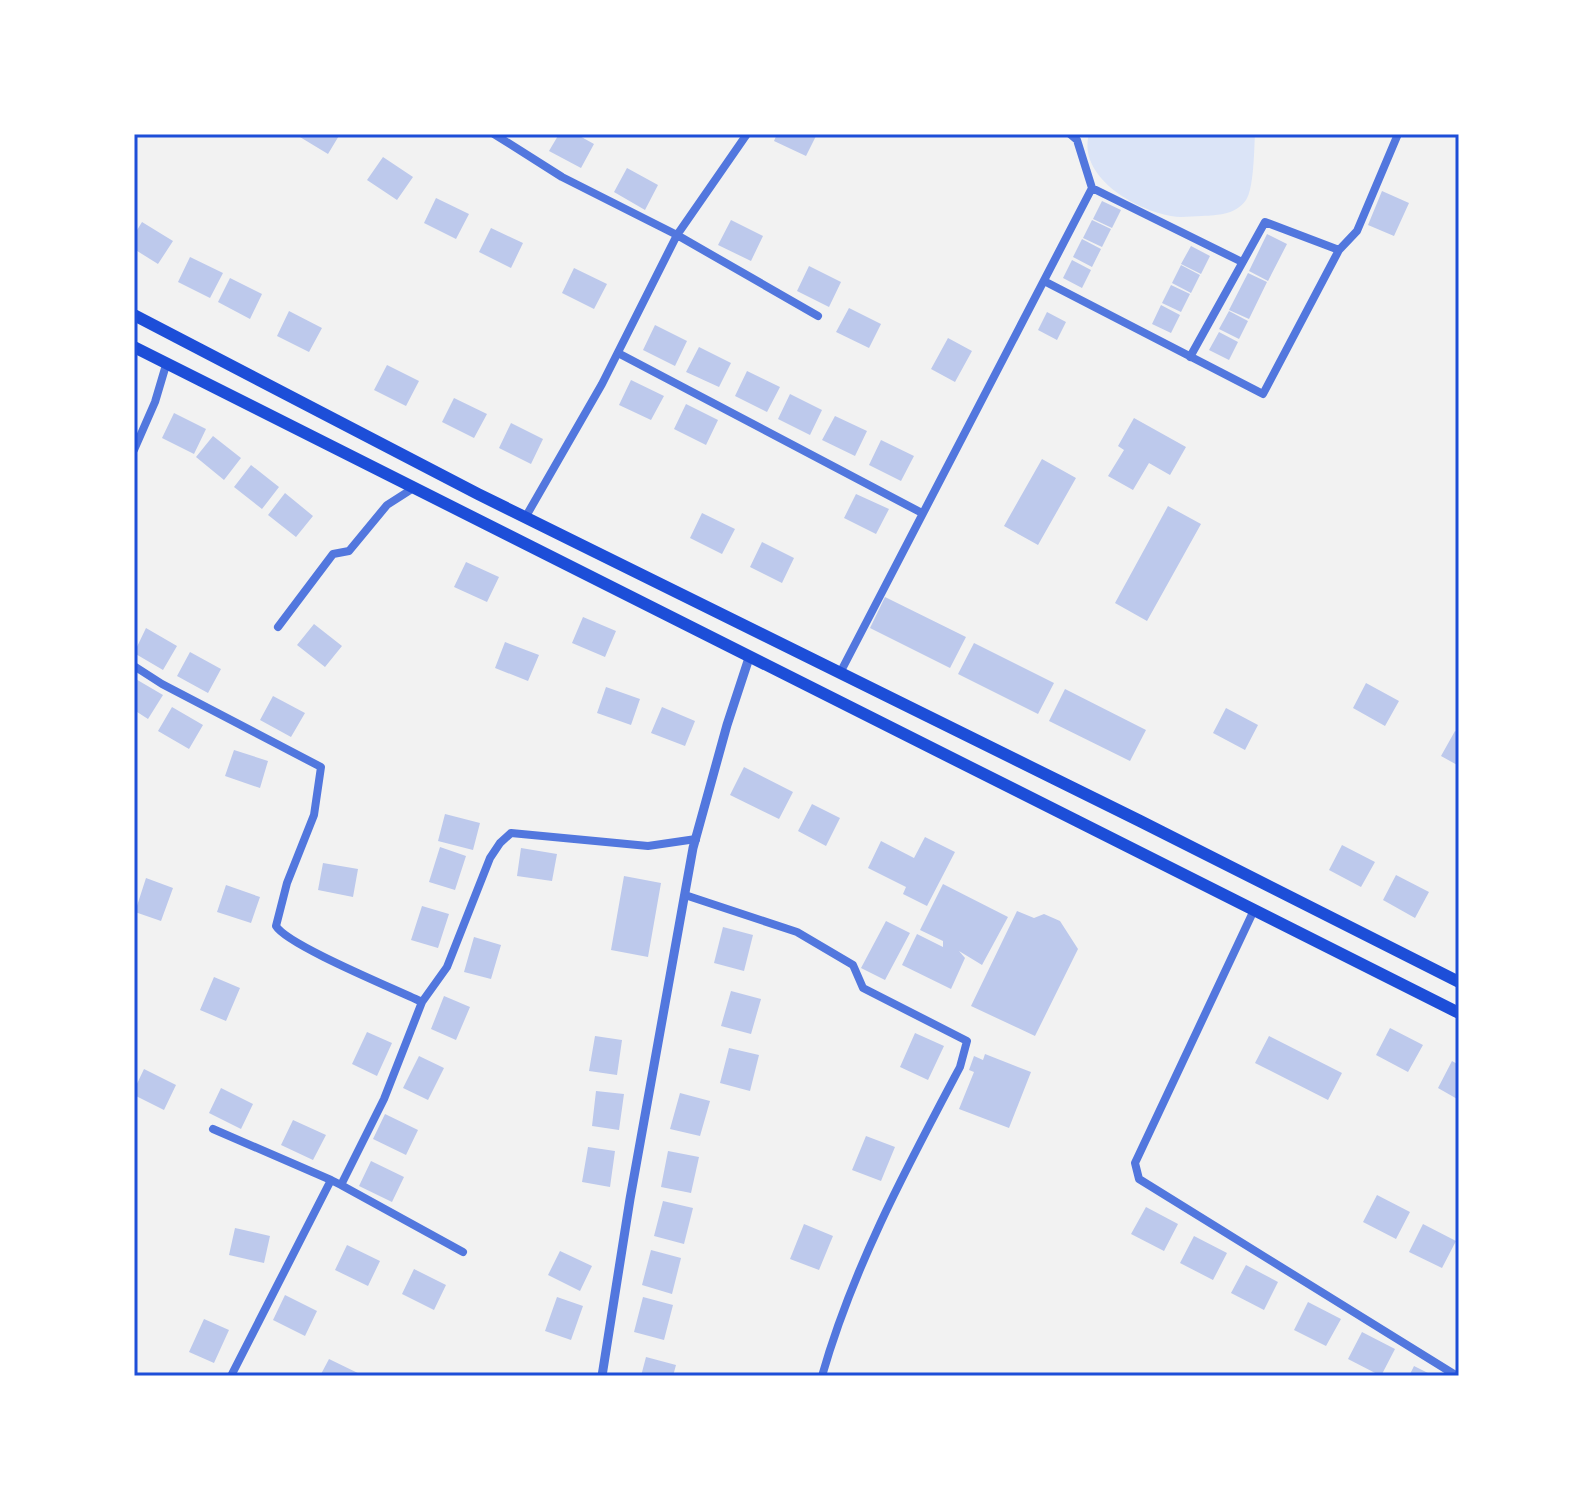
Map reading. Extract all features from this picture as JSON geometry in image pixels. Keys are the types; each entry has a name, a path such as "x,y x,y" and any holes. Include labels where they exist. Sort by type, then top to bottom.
{"highway":[{"path":"134,315 525,518 1459,982"},
{"path":"134,347 1459,1013"}],"street":[{"path":"494,134 562,177 677,235 818,316"},
{"path":"525,518 618,353 677,235 747,134"},
{"path":"840,673 1092,188 1077,140 1070,134"},
{"path":"1044,281 1263,394 1339,250 1357,231 1398,134"},
{"path":"1092,188 1242,262"},
{"path":"1190,357 1265,222 1339,250"},
{"path":"618,353 922,513"},
{"path":"134,450 155,402 166,365"},
{"path":"278,627 333,554 349,551 387,505 412,489"},
{"path":"602,1376 630,1199 696,839 749,658"},
{"path":"134,666 162,684 321,767 314,815 287,883 276,926 280,934 422,1002"},
{"path":"341,1185 384,1099 422,1002 447,967 490,858 500,843 511,833 648,846 696,839"},
{"path":"685,895 797,932 853,965 863,988 967,1041 960,1067 880,1222 836,1325 822,1376"},
{"path":"1254,910 1135,1163 1139,1179 1457,1376"},
{"path":"213,1129 331,1180 463,1252"},
{"path":"231,1376 331,1180"}],"shaded area":[{"path":"1089,134 1255,134 1249,194 1237,209 1220,214 1179,217 1157,213 1127,199 1100,177 1088,150"}],"building":[{"path":"295,134 340,134 328,154"},
{"path":"559,134 576,134 594,144 581,168 549,151"},
{"path":"777,134 817,134 806,156 774,141"},
{"path":"383,157 413,177 397,200 367,180"},
{"path":"627,168 658,185 645,210 614,192"},
{"path":"1382,191 1409,203 1394,236 1368,225"},
{"path":"436,198 469,214 456,239 424,223"},
{"path":"1102,201 1121,210 1112,228 1093,219"},
{"path":"731,220 763,236 751,261 718,245"},
{"path":"1092,220 1111,229 1102,247 1083,238"},
{"path":"142,222 173,241 158,264 134,249 134,235"},
{"path":"491,228 523,243 511,268 479,252"},
{"path":"1267,234 1287,244 1268,281 1249,271"},
{"path":"1082,239 1101,249 1092,267 1073,257"},
{"path":"1191,246 1210,256 1201,274 1181,264"},
{"path":"190,257 223,273 210,298 178,282"},
{"path":"1072,260 1091,270 1082,288 1063,278"},
{"path":"1181,265 1200,275 1191,293 1172,283"},
{"path":"809,266 841,282 829,307 797,291"},
{"path":"574,268 607,284 594,309 562,293"},
{"path":"1248,273 1267,282 1249,319 1229,310"},
{"path":"230,278 262,294 250,319 218,302"},
{"path":"1171,285 1190,294 1181,312 1162,303"},
{"path":"1161,305 1180,315 1171,333 1152,324"},
{"path":"849,308 881,324 869,348 836,332"},
{"path":"289,311 322,328 309,352 277,336"},
{"path":"1229,311 1248,321 1239,339 1219,329"},
{"path":"1047,312 1066,322 1057,340 1038,330"},
{"path":"655,325 687,341 675,366 643,350"},
{"path":"1219,332 1238,342 1229,360 1209,350"},
{"path":"948,338 972,351 955,382 931,369"},
{"path":"699,347 731,363 719,387 686,372"},
{"path":"387,365 419,381 406,406 374,390"},
{"path":"747,371 780,387 767,412 735,396"},
{"path":"631,380 664,396 651,420 619,405"},
{"path":"790,394 822,410 810,435 778,419"},
{"path":"454,398 487,414 474,438 442,422"},
{"path":"686,404 718,420 706,445 674,429"},
{"path":"174,413 206,429 194,454 162,438"},
{"path":"835,416 867,431 855,456 822,440"},
{"path":"1134,418 1186,447 1170,475 1149,463 1133,490 1108,476 1124,450 1118,446"},
{"path":"511,423 543,439 531,464 499,448"},
{"path":"213,436 241,458 224,480 196,457"},
{"path":"881,440 914,456 901,481 869,465"},
{"path":"1042,459 1076,478 1038,545 1004,526"},
{"path":"251,465 279,487 262,509 234,487"},
{"path":"285,493 313,516 296,537 268,515"},
{"path":"856,494 889,509 876,534 844,518"},
{"path":"1168,506 1201,524 1147,621 1115,603"},
{"path":"702,513 735,529 722,554 690,538"},
{"path":"762,542 794,558 782,583 750,567"},
{"path":"466,562 499,577 487,602 454,587"},
{"path":"885,597 966,637 950,668 870,628"},
{"path":"583,617 616,631 605,657 572,643"},
{"path":"314,624 342,646 325,667 297,645"},
{"path":"146,628 177,646 163,670 134,653"},
{"path":"505,642 539,655 528,681 495,668"},
{"path":"974,643 1054,683 1038,714 958,674"},
{"path":"190,652 221,669 208,693 177,676"},
{"path":"134,678 163,695 148,719 134,710"},
{"path":"1366,683 1399,701 1385,726 1353,708"},
{"path":"606,687 640,699 631,725 597,713"},
{"path":"1065,689 1146,730 1130,761 1049,721"},
{"path":"273,696 305,713 291,737 260,720"},
{"path":"172,707 203,725 189,749 158,731"},
{"path":"662,707 695,721 685,746 651,733"},
{"path":"1226,708 1258,725 1245,750 1213,733"},
{"path":"1455,731 1459,733 1459,766 1441,756"},
{"path":"234,750 268,761 260,788 225,776"},
{"path":"744,767 793,792 779,819 730,795"},
{"path":"812,804 840,818 826,846 798,831"},
{"path":"445,814 480,823 473,850 438,841"},
{"path":"925,837 955,852 927,906 903,894 906,887 868,868 881,841 914,858"},
{"path":"1342,845 1375,862 1361,887 1329,870"},
{"path":"440,847 466,856 455,890 429,882"},
{"path":"521,848 557,854 552,881 517,876"},
{"path":"323,863 358,869 353,897 318,890"},
{"path":"1396,875 1429,892 1415,918 1383,900"},
{"path":"624,876 661,883 648,957 611,950"},
{"path":"146,878 173,888 161,921 135,912"},
{"path":"943,884 1008,917 982,965 959,951 965,958 951,989 902,965 917,934 943,947 943,941 920,930"},
{"path":"226,885 260,897 251,923 217,912"},
{"path":"422,906 449,914 438,948 411,940"},
{"path":"1017,911 1034,918 1044,914 1060,921 1078,949 1035,1036 971,1006"},
{"path":"886,921 910,933 885,980 861,968"},
{"path":"723,927 753,935 744,971 714,963"},
{"path":"474,937 501,945 491,979 464,972"},
{"path":"214,977 240,988 226,1021 200,1010"},
{"path":"731,991 761,999 751,1034 721,1026"},
{"path":"444,996 470,1007 456,1040 431,1029"},
{"path":"1390,1028 1423,1045 1408,1072 1376,1055"},
{"path":"367,1032 392,1043 377,1076 352,1064"},
{"path":"915,1033 944,1046 928,1080 900,1067"},
{"path":"595,1036 622,1040 617,1075 589,1071"},
{"path":"1269,1036 1342,1073 1328,1100 1255,1063"},
{"path":"729,1048 759,1055 750,1091 720,1083"},
{"path":"985,1054 1031,1072 1009,1128 959,1109 974,1072 969,1070 974,1056 983,1060"},
{"path":"419,1056 444,1068 428,1100 403,1088"},
{"path":"1452,1061 1459,1065 1459,1100 1438,1088"},
{"path":"144,1069 176,1085 164,1110 134,1095"},
{"path":"221,1088 253,1104 241,1129 209,1113"},
{"path":"596,1091 624,1094 619,1130 592,1126"},
{"path":"680,1093 710,1101 700,1136 670,1129"},
{"path":"385,1114 418,1130 406,1155 373,1139"},
{"path":"293,1120 326,1135 313,1160 281,1145"},
{"path":"866,1136 895,1147 881,1181 852,1170"},
{"path":"588,1147 615,1151 610,1187 582,1182"},
{"path":"668,1151 699,1157 691,1193 661,1187"},
{"path":"371,1161 404,1177 392,1202 359,1186"},
{"path":"1377,1195 1410,1212 1396,1239 1363,1222"},
{"path":"663,1201 693,1208 684,1244 654,1236"},
{"path":"1146,1207 1178,1224 1164,1251 1131,1234"},
{"path":"804,1224 833,1236 819,1270 790,1259"},
{"path":"1423,1224 1456,1241 1442,1268 1409,1252"},
{"path":"235,1228 270,1236 264,1263 229,1255"},
{"path":"1194,1236 1227,1253 1213,1280 1180,1263"},
{"path":"347,1245 380,1261 368,1286 335,1270"},
{"path":"651,1250 681,1258 672,1294 642,1285"},
{"path":"560,1251 592,1266 580,1291 548,1275"},
{"path":"1246,1265 1278,1282 1264,1310 1231,1293"},
{"path":"414,1269 446,1285 434,1310 402,1294"},
{"path":"285,1295 317,1311 305,1336 273,1320"},
{"path":"557,1297 583,1306 571,1340 545,1331"},
{"path":"643,1297 673,1305 664,1340 634,1332"},
{"path":"1308,1302 1341,1319 1326,1346 1294,1330"},
{"path":"204,1319 229,1330 214,1363 189,1352"},
{"path":"1362,1332 1395,1349 1381,1376 1348,1359"},
{"path":"646,1357 676,1365 673,1376 641,1376"},
{"path":"329,1359 364,1376 320,1376"},
{"path":"1414,1366 1434,1376 1409,1376"}]}
